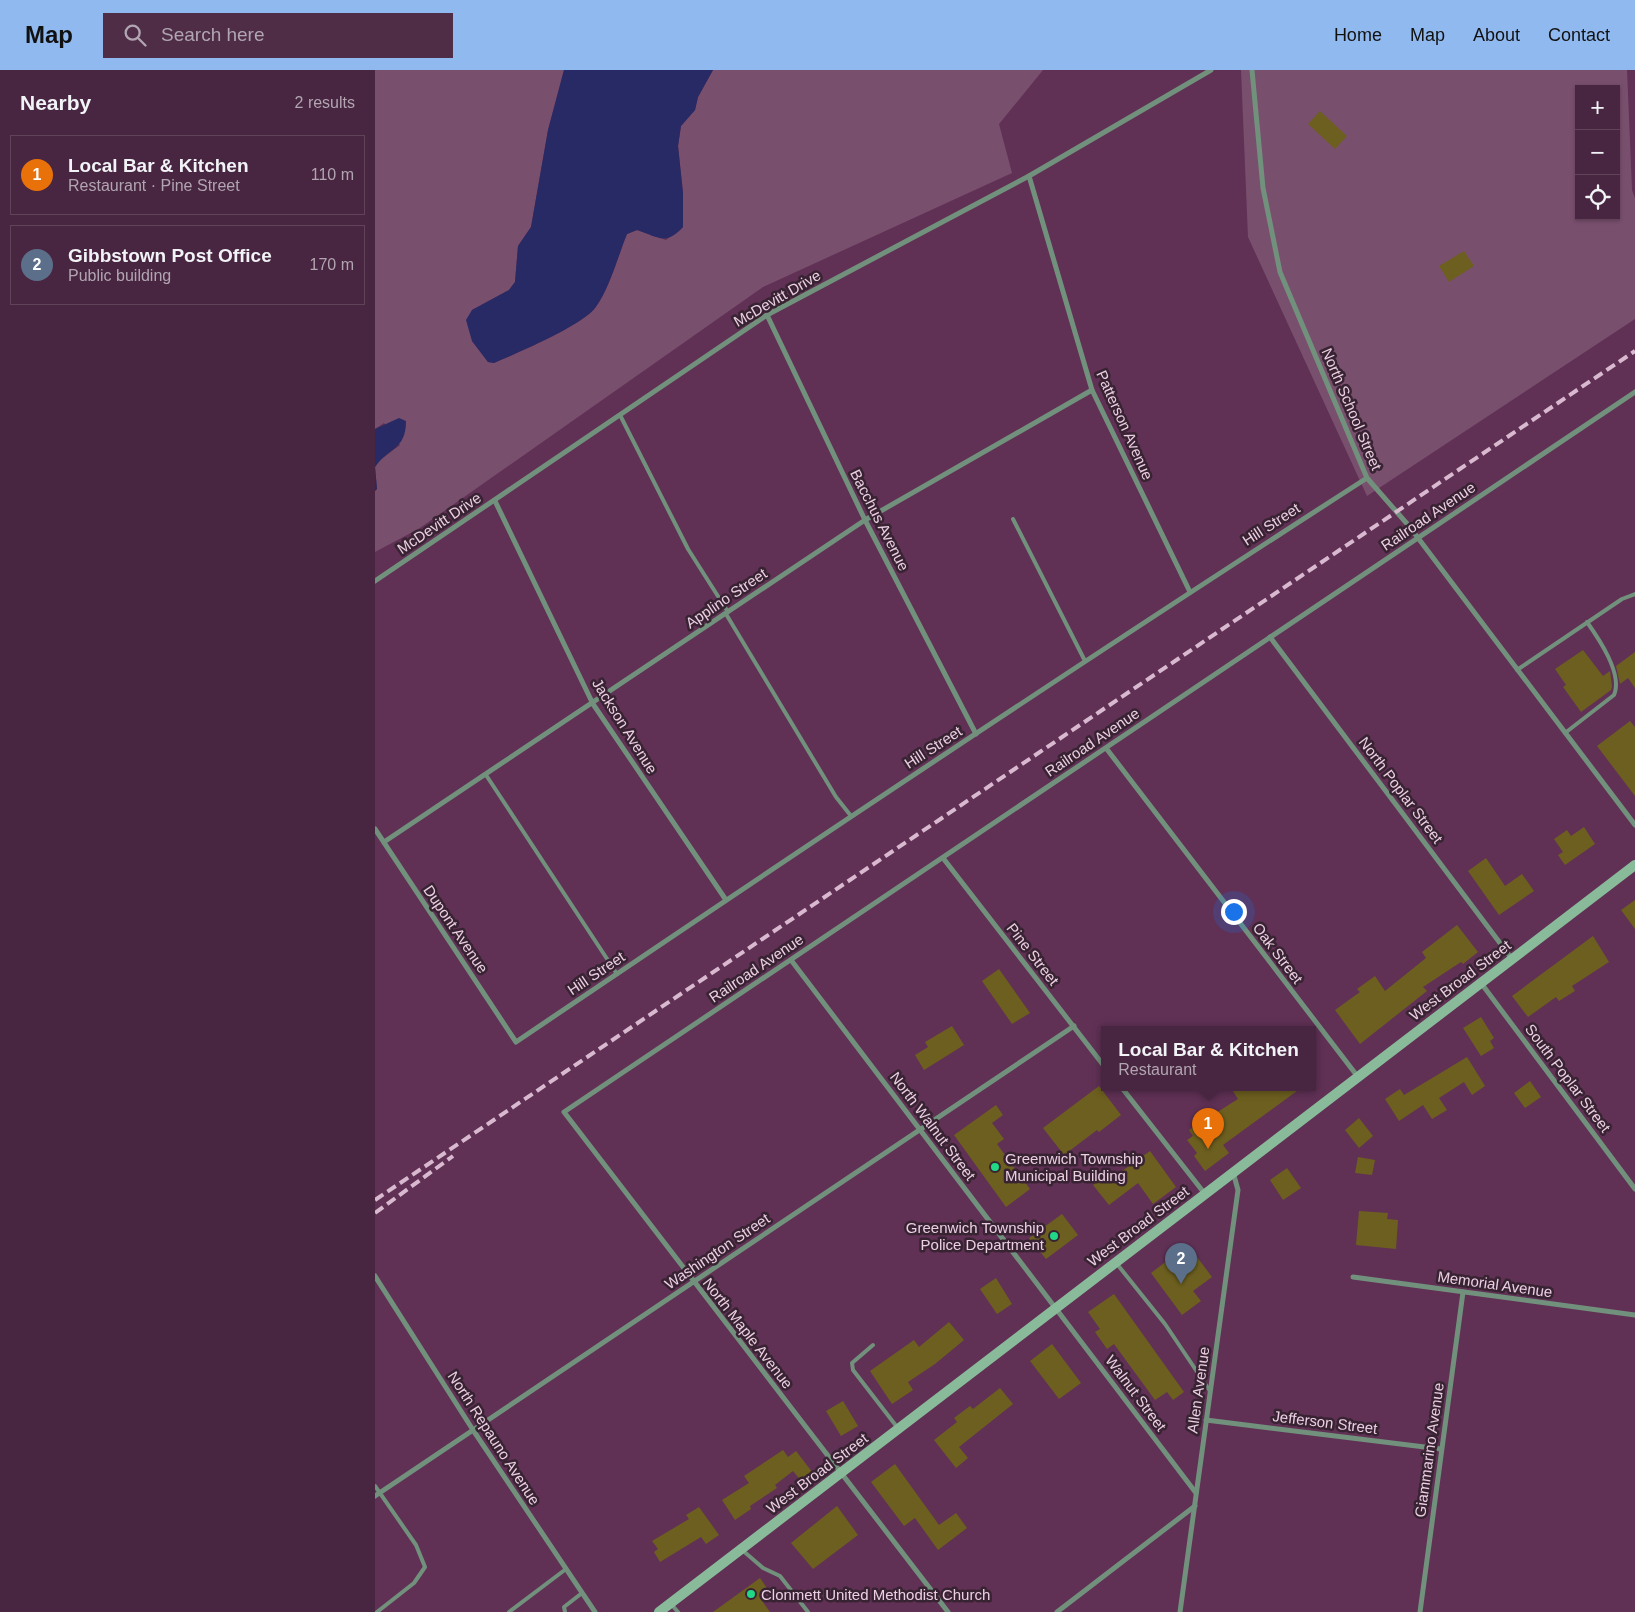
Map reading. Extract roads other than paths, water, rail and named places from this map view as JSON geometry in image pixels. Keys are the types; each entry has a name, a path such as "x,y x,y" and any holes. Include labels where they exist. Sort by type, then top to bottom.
{"main road":[{"name":"West Broad Street","path":"659,1612 1635,864"}],"street":[{"name":"McDevitt Drive","path":"375,581 767,315 1029,176 1211,70"},
{"name":"North School Street","path":"1252,70 1263,188 1280,272 1367,478 1417,539 1635,825"},
{"name":"Patterson Avenue","path":"1029,176 1091,390 1190,592"},
{"name":"Bacchus Avenue","path":"767,315 865,520 976,734"},
{"name":"Applino Street","path":"384,842 593,704 865,520 1091,390"},
{"name":"Railroad Avenue","path":"563,1112 1635,392"},
{"name":"Hill Street","path":"517,1042 851,816 1190,592 1367,478"},
{"name":"Jackson Avenue","path":"495,501 593,704 726,900"},
{"name":"North Poplar Street","path":"1271,637 1512,959"},
{"name":"Oak Street","path":"1106,748 1357,1077"},
{"name":"Dupont Avenue","path":"375,829 517,1042"},
{"name":"Pine Street","path":"943,858 1101,1062"},
{"name":"North Walnut Street","path":"791,960 1056,1308"},
{"name":"South Poplar Street","path":"1481,983 1635,1189"},
{"name":"Washington Street","path":"377,1494 1073,1026"},
{"path":"1123,1091 1205,1194"},
{"name":"North Maple Avenue","path":"563,1112 948,1612"},
{"name":"Allen Avenue","path":"1180,1612 1238,1190 1233,1172"},
{"name":"North Repauno Avenue","path":"375,1276 473,1430 595,1612"},
{"name":"Memorial Avenue","path":"1353,1277 1635,1315"},
{"name":"Giammarino Avenue","path":"1420,1612 1463,1292"},
{"name":"Walnut Street","path":"1056,1308 1196,1493"},
{"name":"Jefferson Street","path":"1206,1420 1441,1449"},
{"path":"1057,1612 1195,1506"}],"lane":[{"path":"620,415 687,549 836,798 851,816"},
{"path":"1013,519 1085,661"},
{"path":"1517,670 1622,599 1635,594"},
{"path":"1565,733 1614,695 1617,688 1616,675 1600,641 1587,622"},
{"path":"486,775 617,974"},
{"path":"1116,1262 1165,1324 1210,1392"},
{"path":"873,1346 852,1364 853,1370 898,1429"},
{"path":"375,1486 377,1494 415,1545 425,1567 414,1583 377,1612"},
{"path":"741,1549 763,1568 781,1576 808,1612"},
{"path":"509,1612 566,1569"},
{"path":"565,1612 563,1607 582,1593"},
{"path":"671,1603 678,1612"}],"railway":[{"path":"375,1200 1635,351"},
{"path":"375,1213 453,1156"}],"place":[{"name":"Local Bar & Kitchen","path":"1208,1149"},
{"name":"Greenwich Township Municipal Building","path":"995,1167"},
{"name":"Greenwich Township Police Department","path":"1054,1236"},
{"name":"Gibbstown Post Office","path":"1181,1284"},
{"name":"Clonmett United Methodist Church","path":"751,1594"}]}
